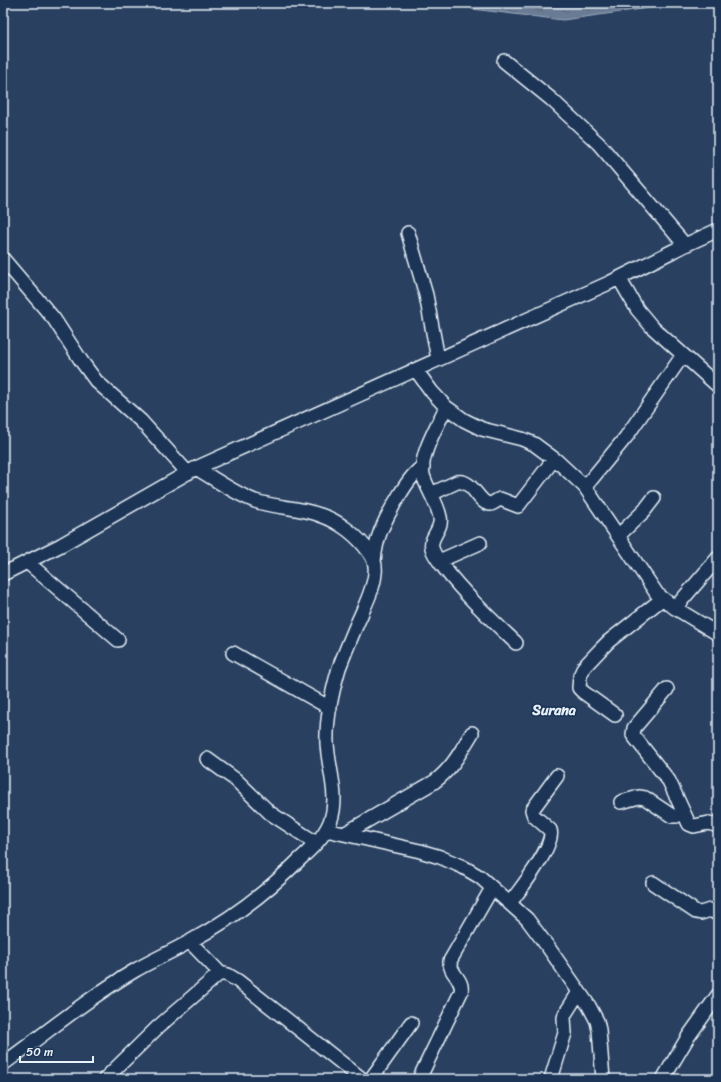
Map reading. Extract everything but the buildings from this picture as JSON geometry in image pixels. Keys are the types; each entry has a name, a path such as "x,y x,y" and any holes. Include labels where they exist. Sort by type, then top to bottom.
{"street":[{"path":"504,61 551,100 599,144 685,245"},
{"path":"3,574 61,545 192,470 619,278 718,230"},
{"path":"408,233 426,295 438,359"},
{"path":"3,259 54,318 96,381 141,421 192,470 252,500 268,505 321,515 352,533 370,552 374,560"},
{"path":"619,278 642,316 652,327 718,386"},
{"path":"585,487 626,437 683,355"},
{"path":"416,370 432,392 446,407 464,420 482,429 522,439 534,444 554,458 585,487 657,594 675,608 718,634"},
{"path":"446,407 426,452 423,467 424,476 441,520 431,547 439,561 461,589 516,644"},
{"path":"431,494 462,481 469,484 484,501 488,503 493,503 500,499 518,506 554,458"},
{"path":"3,1064 95,996 134,971 190,942 246,907 286,873 316,843 326,830 333,813 334,803 327,744 327,722 338,672 373,584 375,571 375,551 382,529 414,473 423,467"},
{"path":"618,536 644,511 654,498"},
{"path":"439,561 480,543"},
{"path":"675,608 718,558"},
{"path":"27,562 118,640"},
{"path":"614,715 579,688 580,676 584,667 609,641 662,599"},
{"path":"233,654 330,708"},
{"path":"667,689 638,722 633,732 668,781 679,800 689,824 694,826 709,823 718,826"},
{"path":"344,834 444,775 453,764 472,733"},
{"path":"207,760 236,780 273,816 316,843"},
{"path":"510,903 533,871 551,838 550,830 534,816 532,810 557,776"},
{"path":"621,802 642,797 672,816 676,816 683,812"},
{"path":"326,830 420,851 440,857 463,867 480,877 510,903 527,919 579,992 596,1021 599,1030 604,1079"},
{"path":"653,883 696,912 701,913 710,910 718,914"},
{"path":"419,1079 461,992 462,983 451,970 450,961 492,888"},
{"path":"190,942 220,973 228,975 238,981 362,1079"},
{"path":"106,1079 158,1026 220,973"},
{"path":"551,1079 565,1033 565,1014 579,992"},
{"path":"663,1079 688,1037 718,994"},
{"path":"371,1079 411,1023"}],"water":[{"path":"465,3 685,3 563,20 472,9"}],"district":[{"name":"Surana","path":"554,710"}]}
